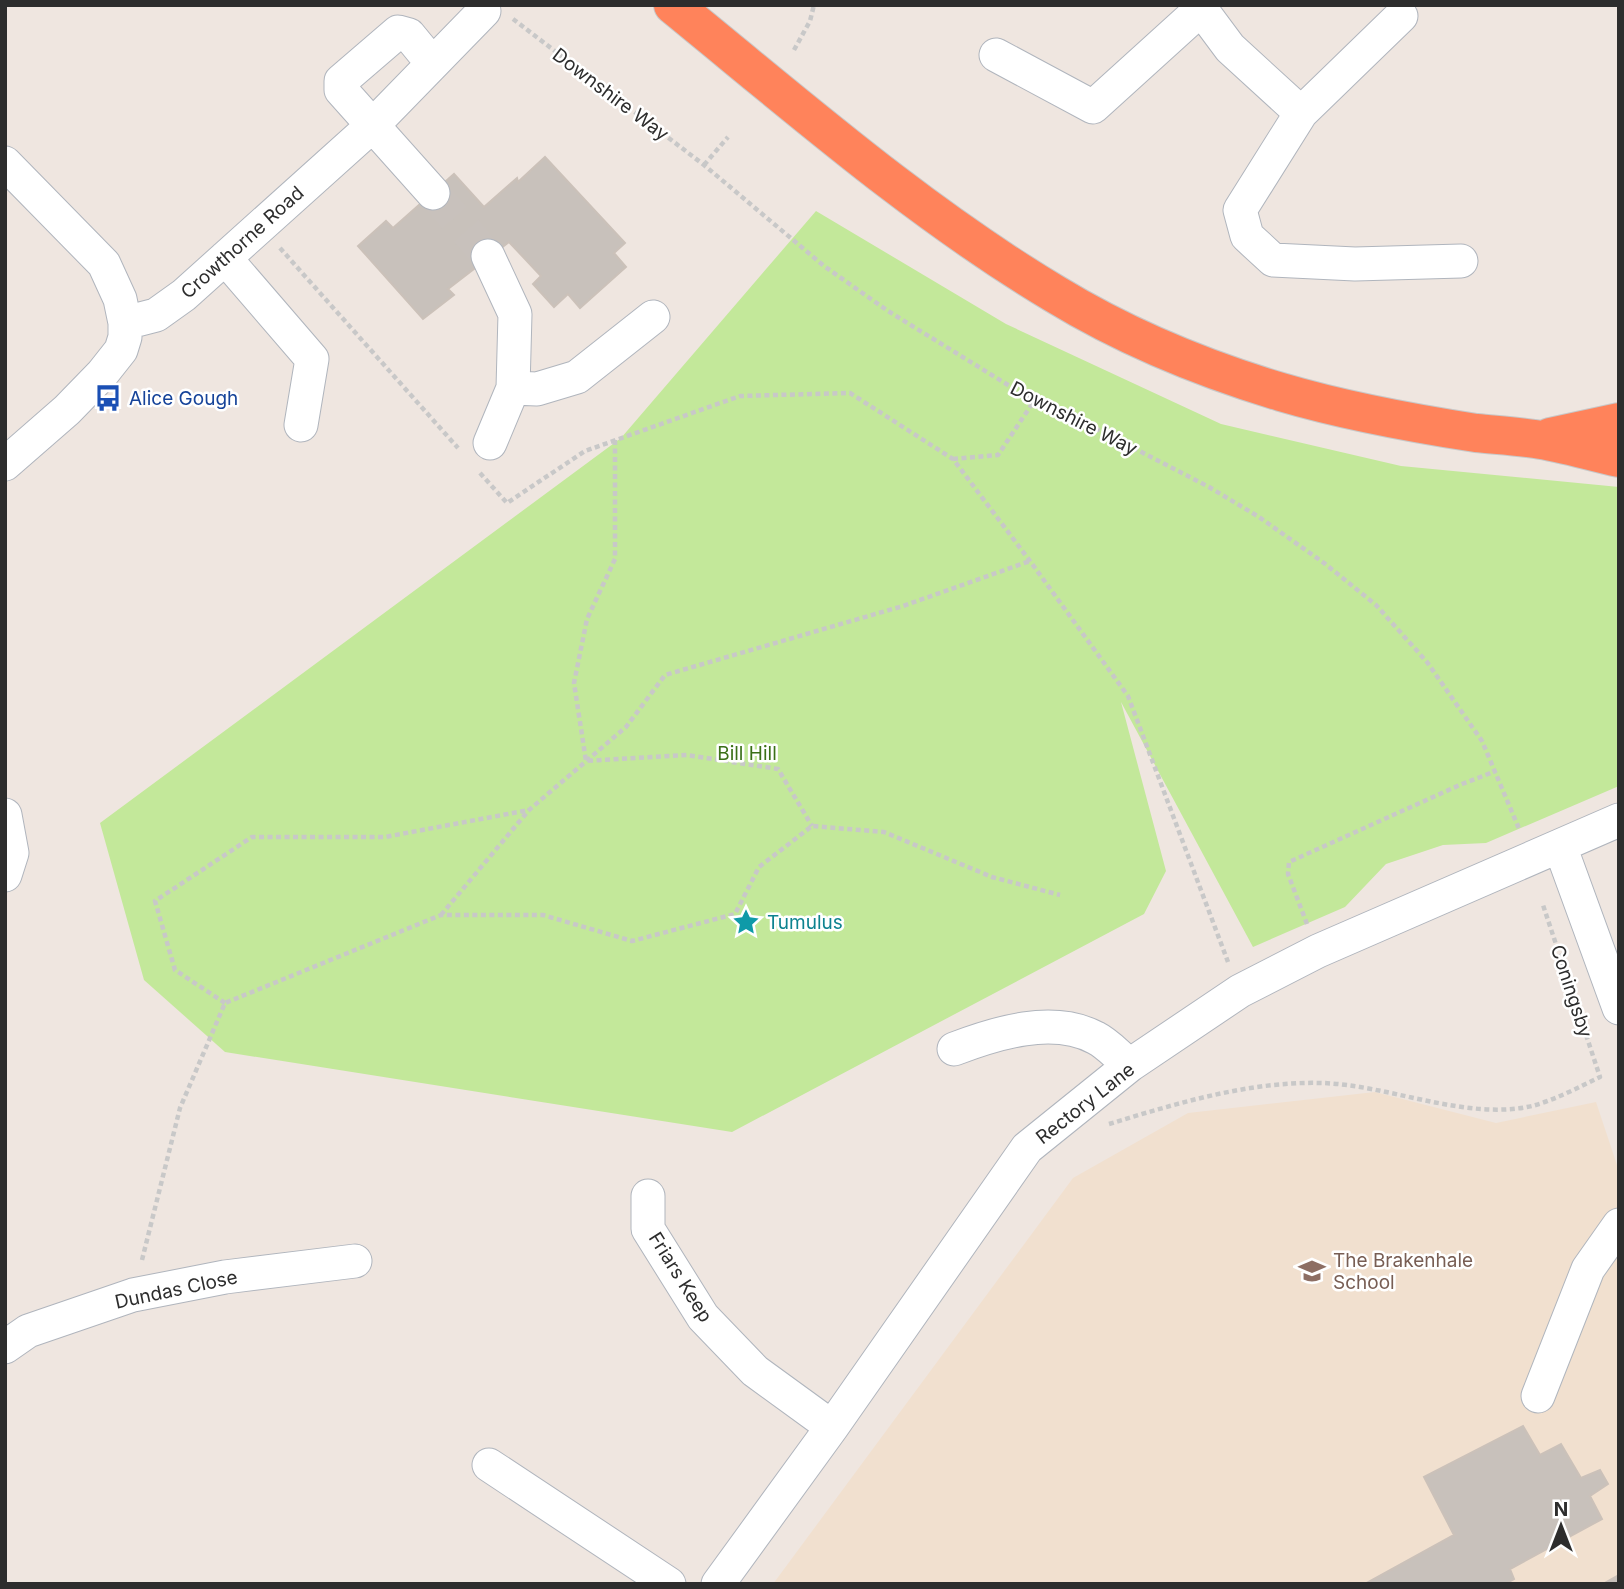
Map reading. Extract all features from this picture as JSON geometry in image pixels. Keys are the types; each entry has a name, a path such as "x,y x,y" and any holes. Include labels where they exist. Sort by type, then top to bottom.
{"highway":[{"path":"673,5 934,215 1057,296 1110,324 1182,356 1281,392 1367,414 1476,433 1537,439 1619,458"},
{"path":"1537,439 1619,422"}],"street":[{"path":"996,55 1093,107 1199,8 1230,48 1301,113"},
{"name":"Crowthorne Road","path":"125,323 156,315 184,295 372,126 432,63 495,12"},
{"path":"1401,16 1301,113 1240,210 1247,236 1273,260 1355,264 1461,261"},
{"path":"432,63 409,35 398,32 341,81 341,90 433,193"},
{"path":"5,163 104,264 120,299 125,323 121,350 102,374 67,410 5,464"},
{"path":"477,456 513,388 515,314 488,256"},
{"path":"225,258 312,359 301,425"},
{"path":"513,388 537,389 577,377 653,317"},
{"path":"5,815 12,853 5,875"},
{"name":"Rectory Lane","path":"718,1584 832,1427 1027,1148 1130,1065 1240,991 1318,951 1619,820"},
{"name":"Coningsby","path":"1560,846 1619,1008"},
{"path":"954,1049 988,1035 1043,1028 1073,1030 1097,1038 1130,1065"},
{"name":"Friars Keep","path":"648,1196 648,1229 703,1317 755,1371 832,1427"},
{"path":"1538,1396 1588,1269 1619,1225"},
{"name":"Dundas Close","path":"5,1347 28,1331 133,1295 225,1277 355,1261"},
{"path":"489,1465 669,1584"}],"path":[{"path":"794,50 810,20 814,5"},
{"name":"Downshire Way","path":"495,12 704,165 824,266 888,311 1034,401 1093,426 1209,487 1259,517 1324,563 1376,605 1427,662 1482,741 1521,832"},
{"path":"704,165 728,137"},
{"path":"261,227 477,456 507,503 584,451 740,396 850,393 953,459 1128,696 1231,970"},
{"path":"953,459 998,456 1034,401"},
{"path":"586,761 574,683 587,620 615,559 615,440"},
{"path":"441,915 529,810 626,727 665,675 903,606 1030,561"},
{"path":"586,761 687,755 778,769 812,826"},
{"path":"1318,951 1287,874 1289,862 1462,783 1496,771"},
{"path":"225,1003 175,970 155,901 252,837 385,837 529,810"},
{"path":"133,1295 180,1108 225,1003 441,915 543,915 632,941 734,914 759,867 812,826 884,832 992,877 1060,895"},
{"name":"Coningsby","path":"1543,905 1600,1077"},
{"name":"Rectory Lane","path":"1107,1125 1237,1090 1298,1084 1347,1085 1497,1110 1533,1105 1600,1077"}],"shaded area":[{"name":"The Brakenhale School","path":"1375,1092 1496,1123 1596,1102 1619,1171 1619,1584 773,1584 1073,1178 1188,1113"}],"green space":[{"name":"Bill Hill","path":"816,211 1006,324 1221,424 1401,466 1619,487 1619,786 1486,843 1443,845 1386,864 1345,907 1253,947 1121,702 1166,871 1144,914 732,1132 225,1052 144,980 100,823 621,438"}],"building":[{"path":"545,157 625,243 614,253 626,267 580,308 568,294 554,307 533,284 541,276 509,242 448,289 454,295 423,319 358,246 386,221 393,228 454,174 484,207 517,178 518,182"},
{"path":"1523,1426 1540,1455 1561,1444 1581,1478 1600,1470 1608,1484 1590,1496 1602,1519 1510,1569 1514,1579 1505,1584 1365,1584 1454,1535 1424,1477"},
{"path":"1619,1575 1619,1584 1603,1584"}],"tunnel":[{"path":"433,193 488,256"}],"place":[{"name":"Alice Gough","path":"108,398"},
{"name":"Tumulus","path":"746,922"},
{"name":"The Brakenhale School","path":"1312,1271"}]}
